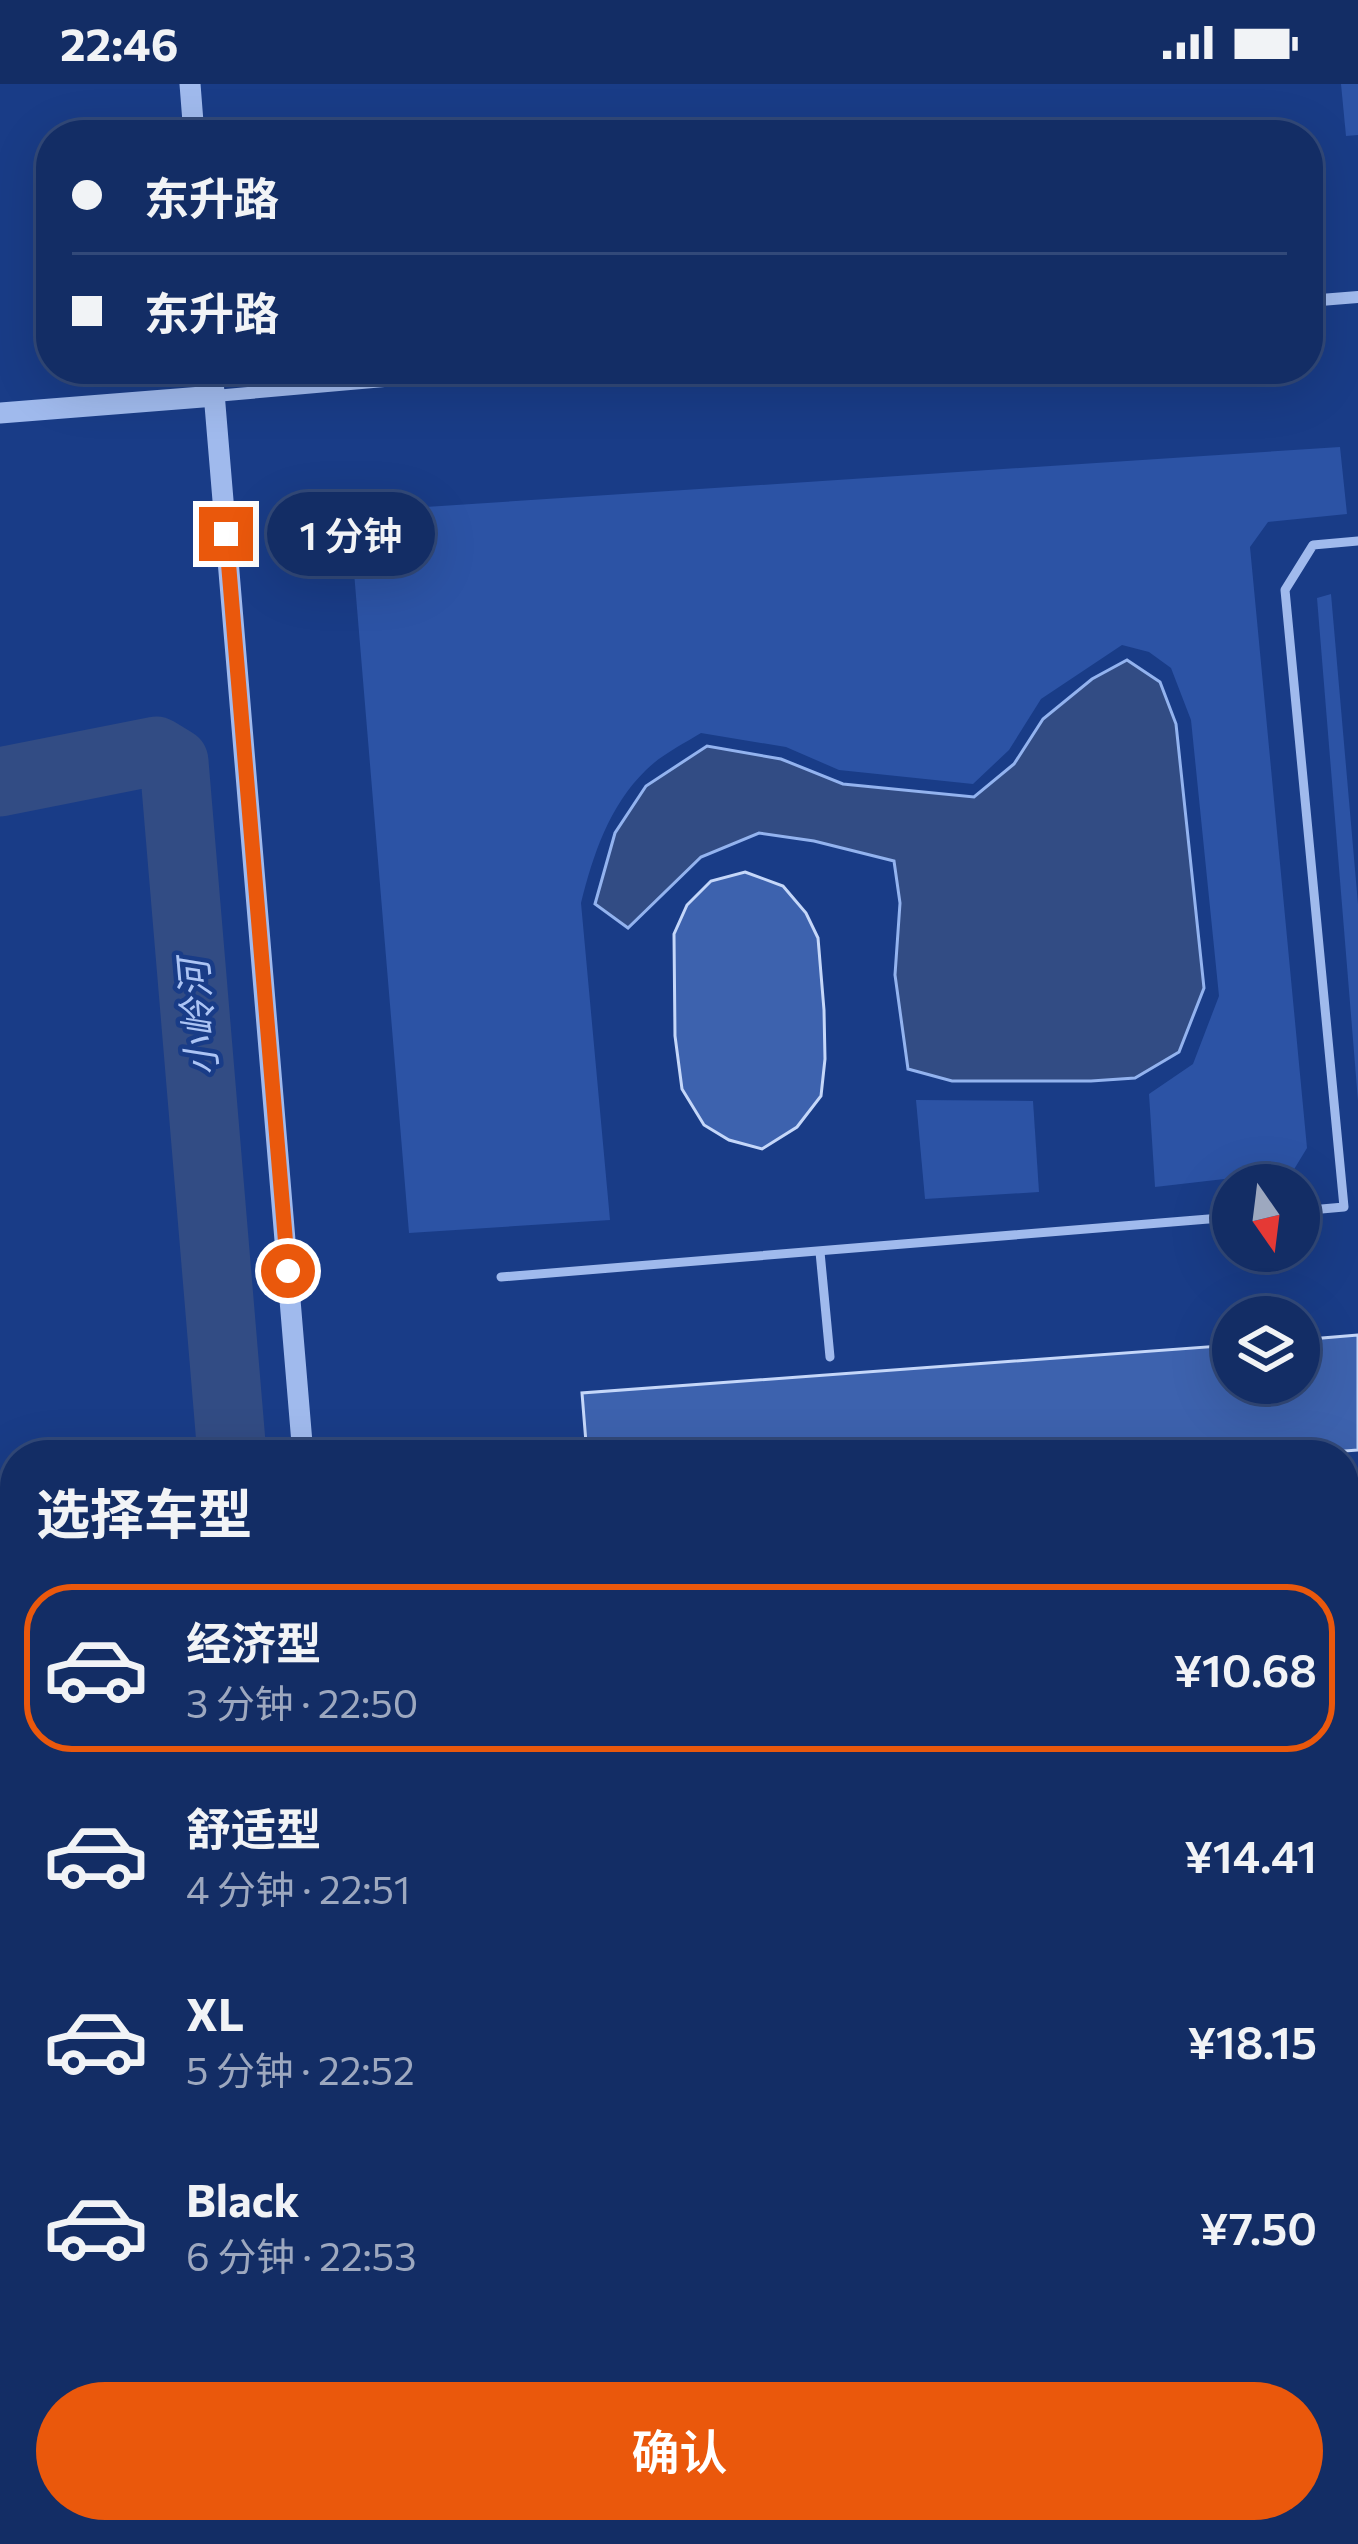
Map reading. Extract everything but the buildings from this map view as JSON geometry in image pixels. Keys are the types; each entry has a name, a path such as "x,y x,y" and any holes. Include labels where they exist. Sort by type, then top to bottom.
{"street":[{"path":"190,84 193,120"},
{"path":"1323,300 1358,297"},
{"path":"213,384 302,1440"},
{"path":"0,413 344,384"}],"lane":[{"path":"1344,1208 1286,590 1312,545 1358,541"},
{"path":"1320,1210 1358,1206"},
{"path":"501,1277 1212,1219"},
{"path":"820,1252 830,1357"}],"shaded area":[{"path":"1341,84 1358,84 1358,135 1346,136"},
{"path":"1340,447 1347,514 1268,522 1250,547 1307,1148 1297,1164 1212,1164 1212,1180 1155,1187 1149,1094 1193,1064 1219,996 1191,720 1171,668 1149,652 1122,645 1041,699 1009,750 973,784 839,770 786,747 701,733 652,765 612,815 581,903 610,1220 409,1233 349,512"},
{"path":"1331,594 1358,904 1358,1101 1317,598"},
{"path":"1127,660 1160,682 1176,724 1204,988 1179,1052 1135,1078 952,1081 908,1069 895,975 900,903 894,861 759,833 701,857 628,928 595,904 615,833 646,786 707,746 781,759 843,784 974,797 1014,764 1043,719 1092,679"},
{"path":"916,1100 1033,1101 1039,1192 925,1199"}],"waterway":[{"name":"小岭河","path":"0,782 156,751 174,762 231,1440"}],"route":[{"path":"226,534 288,1271"}]}
